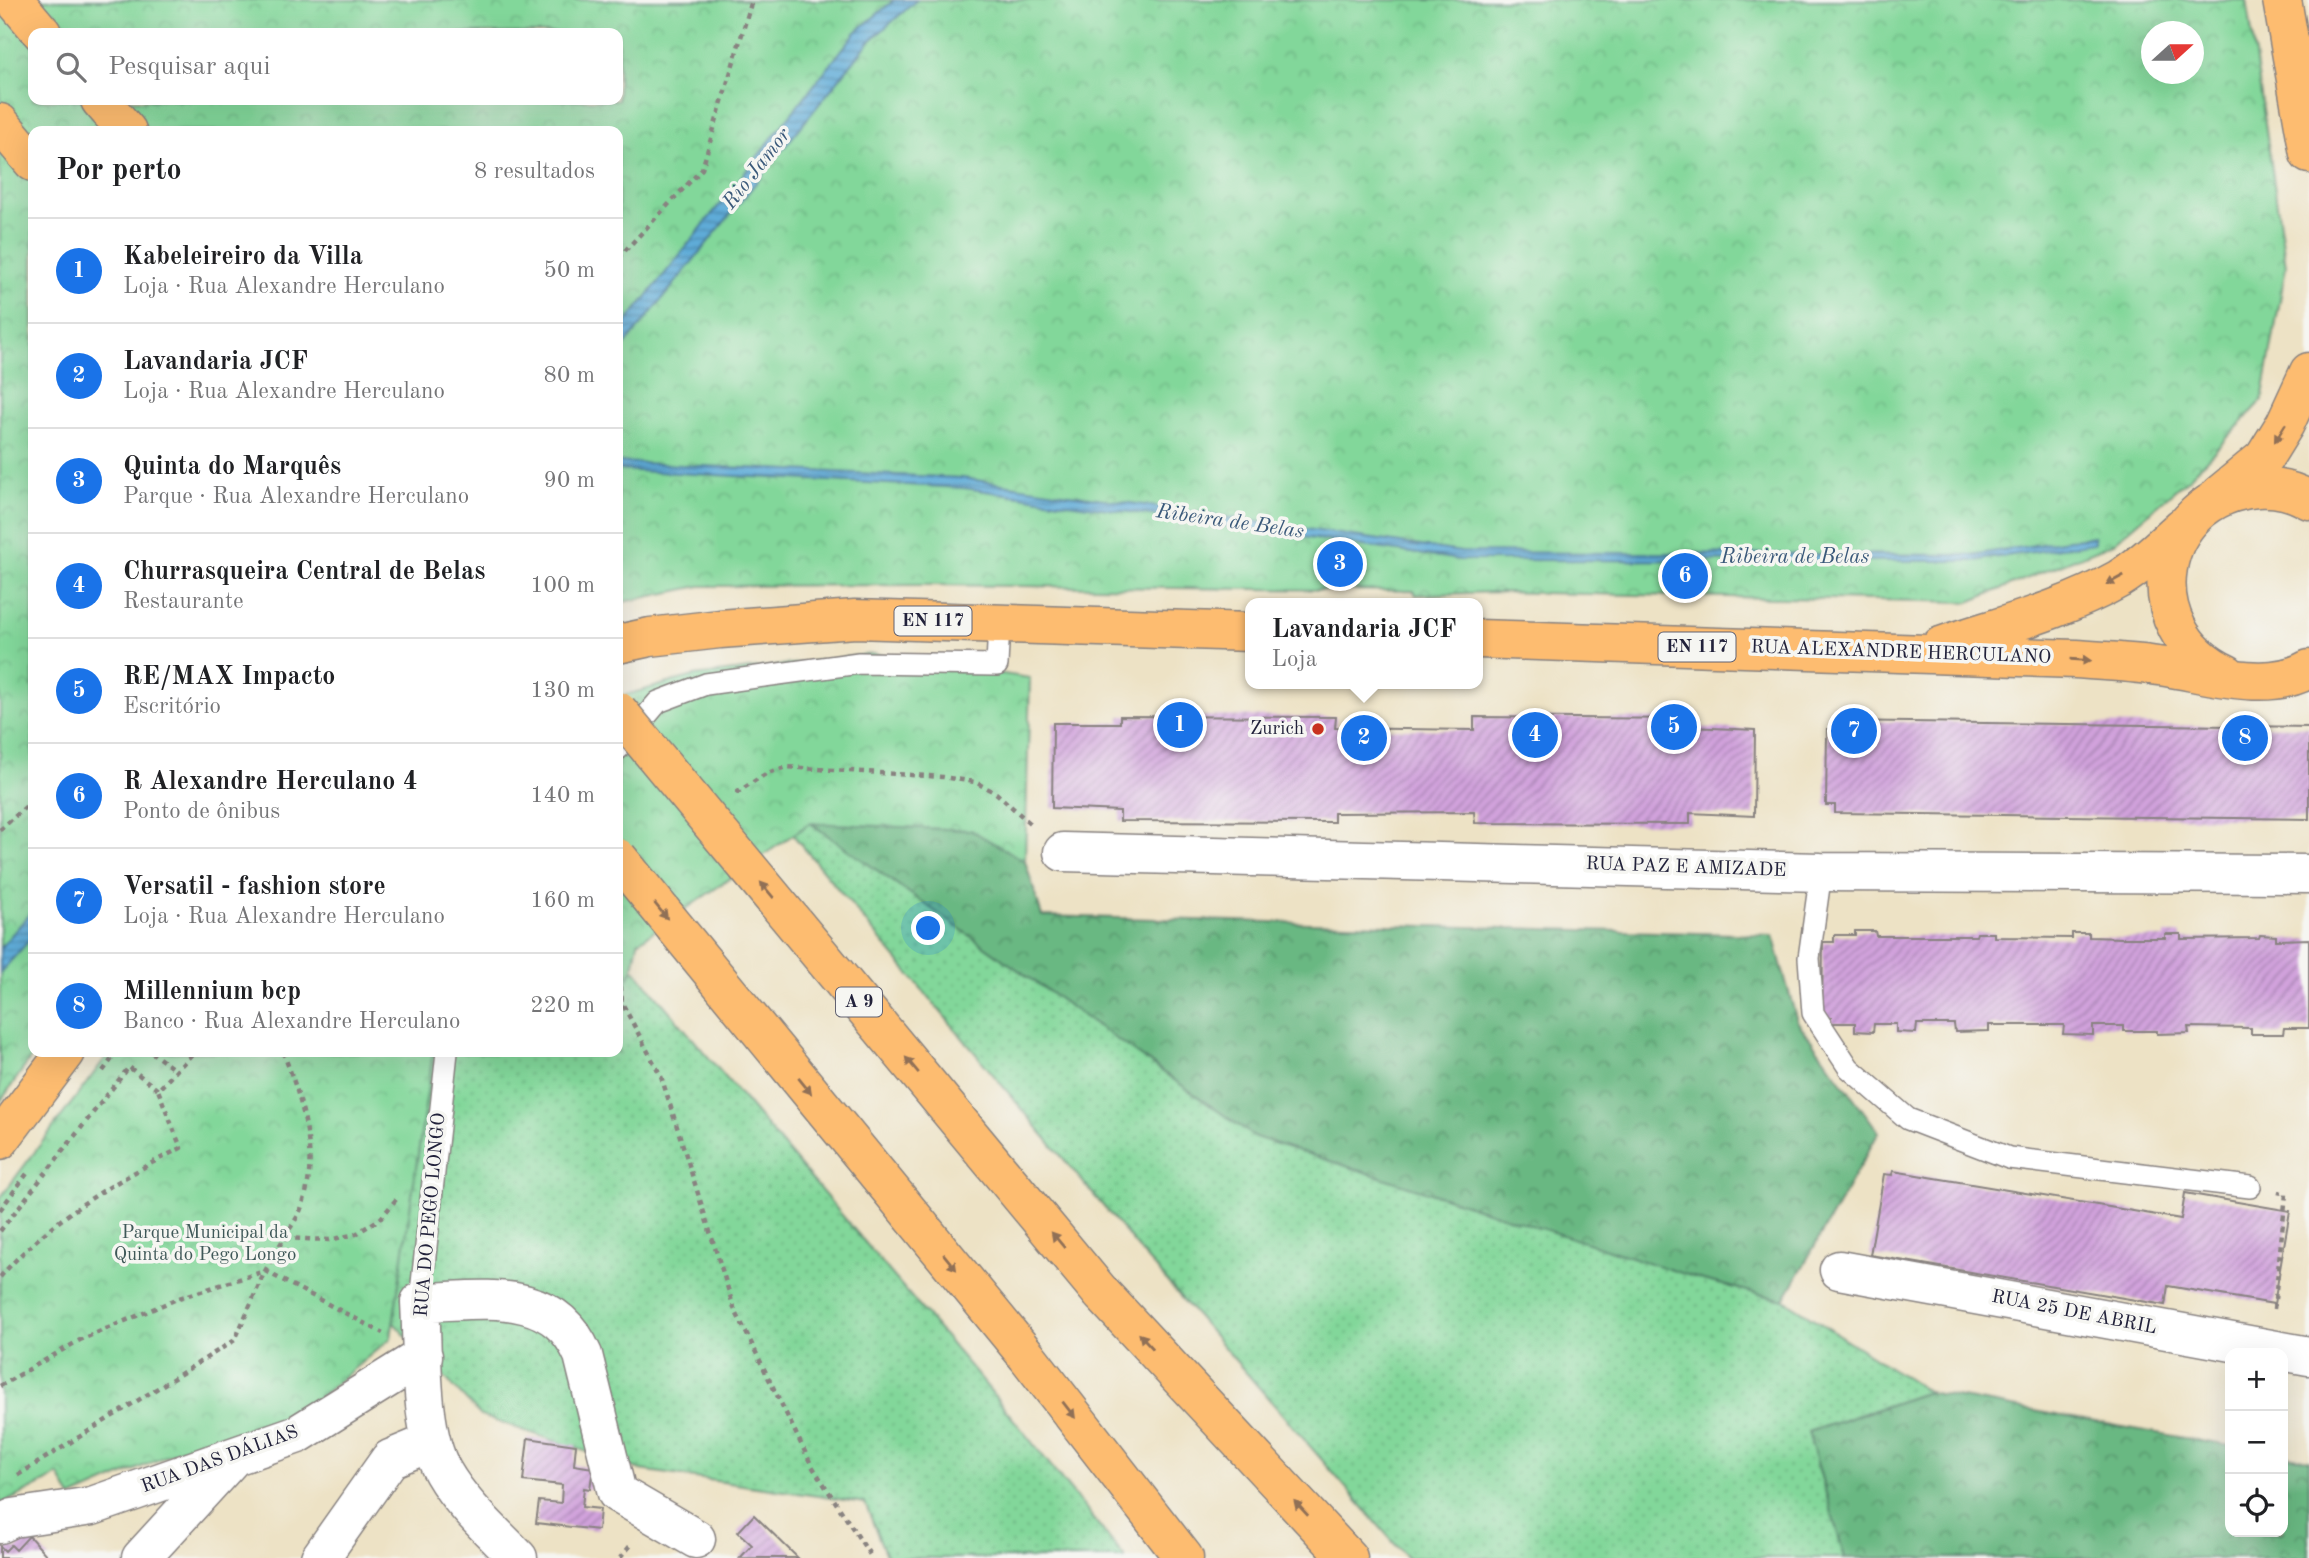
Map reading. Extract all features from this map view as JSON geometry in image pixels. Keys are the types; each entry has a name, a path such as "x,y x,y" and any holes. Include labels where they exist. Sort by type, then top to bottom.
{"main road":[{"path":"14,0 38,28"},
{"path":"2282,0 2309,154"},
{"path":"104,105 123,126"},
{"path":"0,123 28,156"},
{"path":"1915,654 2070,602 2119,579 2143,562 2264,458 2286,424 2309,372"},
{"path":"2199,512 2239,490 2271,487 2301,495 2309,500"},
{"name":"RUA ALEXANDRE HERCULANO","path":"2199,512 2171,551 2165,582 2170,615 2185,643 2208,665 2238,679"},
{"name":"EN 117","path":"623,643 720,629 855,619 1245,632"},
{"name":"RUA ALEXANDRE HERCULANO","path":"1483,639 2138,664 2270,682 2301,674 2309,669"},
{"name":"A 9","path":"623,717 1101,1293 1348,1558"},
{"path":"623,864 1027,1356 1184,1558"},
{"path":"0,1140 62,1057"}],"street":[{"name":"RUA PAZ E AMIZADE","path":"1063,852 1821,872 2309,874"},
{"name":"RUA 25 DE ABRIL","path":"1839,1269 2259,1348"},
{"path":"420,1302 514,1300 540,1309 563,1323 575,1338 583,1355 617,1493 696,1539"},
{"name":"RUA DO PEGO LONGO","path":"420,1302 425,1402 431,1442 442,1470 459,1496 518,1558"},
{"name":"RUA 25 DE ABRIL","path":"2288,1353 2309,1356"},
{"name":"RUA DAS DÁLIAS","path":"0,1524 13,1518 92,1506 298,1434 423,1356"},
{"path":"320,1558 390,1459 431,1442"},
{"path":"141,1558 233,1457"}],"lane":[{"path":"623,743 658,702 706,684 859,663 997,665 999,624"},
{"path":"1821,872 1809,958 1813,1013 1849,1068 1908,1119 2009,1158 2250,1187"},
{"name":"RUA DO PEGO LONGO","path":"420,1302 446,1057"}],"path":[{"path":"623,253 702,169 752,0"},
{"path":"727,800 757,778 786,767 943,777 975,782 996,793 1063,852"},
{"path":"0,830 28,805"},
{"path":"623,1005 661,1076 734,1308 812,1466 872,1558"},
{"path":"157,1057 174,1070"},
{"path":"158,1090 188,1057"},
{"path":"11,1479 235,1340 265,1271 300,1211 309,1181 310,1149 295,1083 285,1057"},
{"path":"0,1231 129,1067 158,1090 181,1148 128,1174 71,1211 25,1248 0,1277"},
{"path":"2250,1187 2286,1194 2270,1348"},
{"path":"284,1238 329,1240 356,1234 396,1202 400,1192"},
{"path":"0,1386 80,1340 179,1298 265,1271 423,1356"}],"green space":[{"path":"0,0 2247,0 2286,266 2262,401 2191,476 2114,543 1969,602 1495,592 1416,595 1414,591 927,585 700,586 623,602 623,126 28,126 28,1057 32,1057 0,1102"},
{"path":"873,654 1030,678 1025,861 971,830 810,823 638,942 633,968 623,988 623,696 694,676"},
{"path":"810,823 1703,1280 1784,1300 1928,1392 1808,1432 1845,1558 1407,1558 1144,1255 793,835"},
{"path":"810,823 971,830 1025,861 1042,916 1773,935 1797,1021 1879,1132 1784,1300 1703,1280 1255,1137"},
{"path":"633,968 989,1389 1125,1558 887,1558 865,1503 641,1470 481,1416 393,1322 432,1057 623,1057 623,988"},
{"name":"Parque Municipal da Quinta do Pego Longo","path":"106,1057 432,1057 391,1338 292,1420 196,1443 71,1498 59,1475 0,1505 0,1198"},
{"path":"1928,1392 2225,1445 2225,1537 2288,1537 2288,1456 2309,1460 2309,1558 1845,1558 1808,1432"}],"water":[{"name":"Rio Jamor","path":"894,0 917,0 869,42 623,348 623,327 856,32"},
{"name":"Ribeira de Belas","path":"623,462 962,478 1461,552 1971,555 2094,536 2094,543 1972,561 1460,560 964,488 623,470"},
{"path":"28,916 28,942 0,973 0,948"}],"building":[{"path":"1120,716 1336,717 1335,728 1474,730 1474,717 1691,719 1691,727 1755,730 1754,816 1690,813 1690,824 1475,823 1474,812 1334,813 1334,822 1120,821 1120,811 1052,808 1053,723 1120,723"},
{"path":"1834,721 2309,727 2309,819 1835,813 1835,805 1826,805 1827,729 1834,729"},
{"path":"1855,931 1875,931 1876,936 1976,936 1977,933 1994,933 1994,937 2072,938 2072,933 2089,933 2089,937 2122,938 2165,938 2165,934 2181,934 2181,939 2259,938 2260,935 2276,936 2276,940 2309,939 2309,1028 2284,1028 2283,1034 2251,1034 2251,1028 2188,1027 2189,1033 2157,1034 2157,1031 2124,1031 2124,1026 2093,1026 2093,1035 2063,1034 2064,1025 1989,1025 1989,1031 1955,1032 1954,1024 1917,1024 1916,1033 1896,1032 1896,1024 1874,1024 1873,1032 1855,1031 1855,1023 1831,1023 1831,1018 1822,1018 1823,942 1834,942 1834,935 1855,935"},
{"path":"1893,1171 2181,1219 2185,1193 2290,1211 2274,1304 2168,1286 2165,1305 1870,1255 1884,1174 1892,1175"},
{"path":"528,1438 576,1445 574,1465 593,1468 590,1489 584,1488 582,1507 600,1509 598,1530 536,1523 539,1501 561,1503 562,1485 523,1481"},
{"path":"754,1515 798,1558 740,1558 752,1545 738,1532"},
{"path":"29,1536 49,1558 0,1558 0,1546 5,1551 11,1545 16,1550"}],"place":[{"name":"Quinta do Marquês","path":"1340,564"},
{"name":"R Alexandre Herculano 4","path":"1685,576"},
{"name":"Kabeleireiro da Villa","path":"1180,725"},
{"name":"RE/MAX Impacto","path":"1674,727"},
{"name":"Zurich","path":"1318,729"},
{"name":"Versatil - fashion store","path":"1854,731"},
{"name":"Churrasqueira Central de Belas","path":"1535,735"},
{"name":"Lavandaria JCF","path":"1364,738"},
{"name":"Millennium bcp","path":"2245,738"}]}
